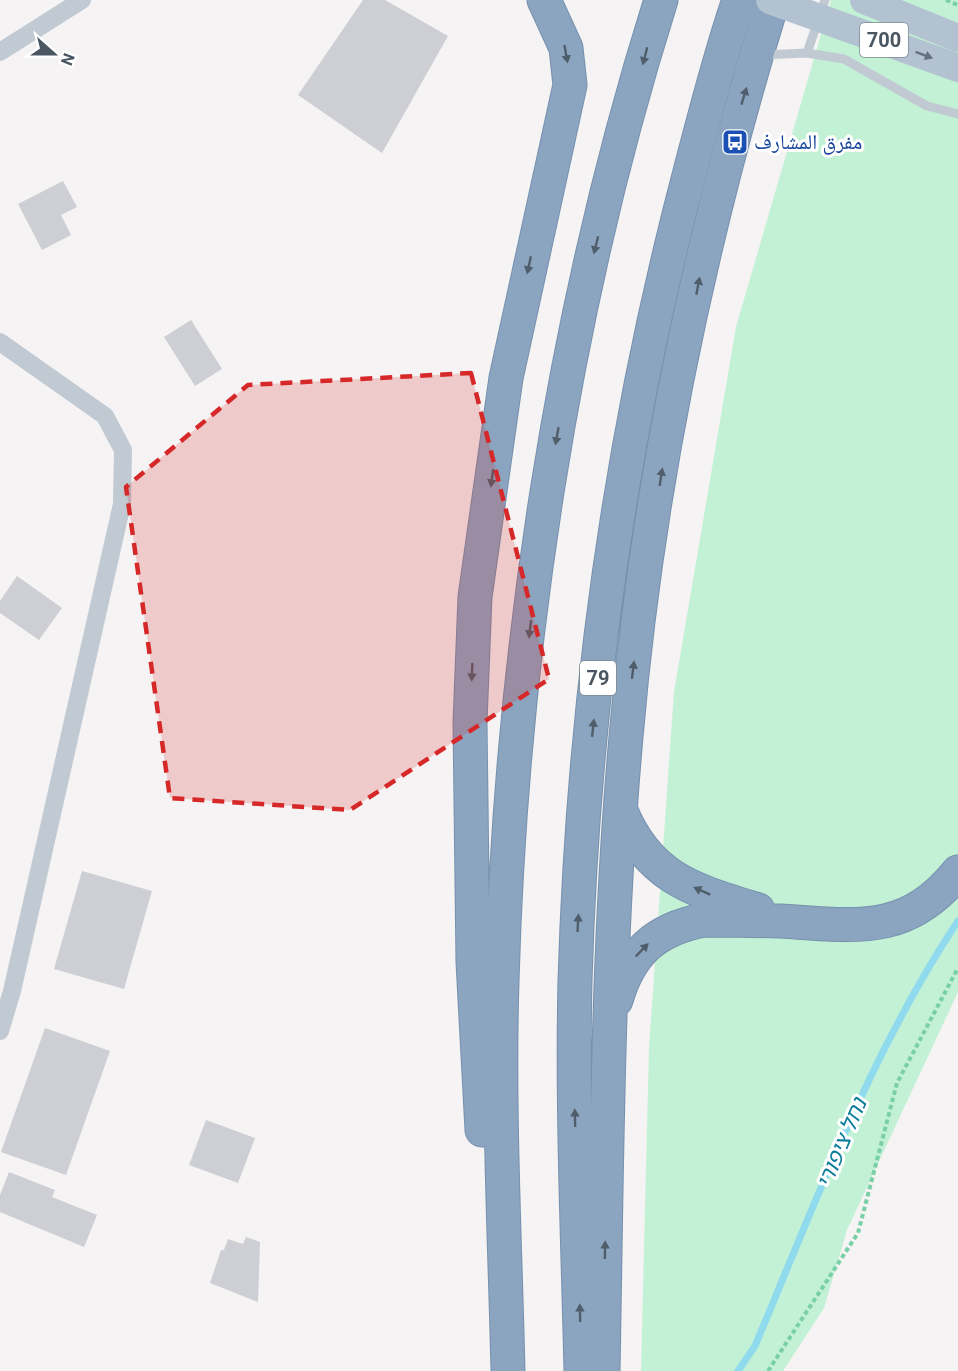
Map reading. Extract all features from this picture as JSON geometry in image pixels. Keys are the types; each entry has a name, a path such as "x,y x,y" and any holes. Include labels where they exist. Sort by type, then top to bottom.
{"highway":[{"path":"491,1371 472,962 470,722 475,597 506,378 570,85 566,48 544,0"},
{"path":"508,1371 502,982 511,811 526,658 546,504 584,292 661,0"},
{"name":"79","path":"581,1371 575,981 583,818 599,666 618,512 655,310 721,55 739,0"},
{"path":"603,1371 611,953 626,736 640,612 665,451 708,237 740,109 772,0"},
{"path":"621,811 638,844 669,877 715,897 797,922"},
{"path":"609,1043 613,1011 620,986 637,955 659,935 678,925 704,920 869,925 898,919 924,905 958,872"}],"main road":[{"name":"700","path":"772,0 958,68"},
{"name":"700","path":"864,0 958,39"}],"street":[{"path":"0,52 82,0"},
{"path":"0,342 105,416 123,450 122,504 99,614 12,991 0,1031"}],"lane":[{"path":"807,53 825,0"},
{"path":"756,56 807,53 844,59 927,106 958,114"}],"path":[{"path":"946,0 958,4"},
{"path":"768,1371 858,1233 897,1083 958,968"}],"highlighted area":[{"path":"471,373 549,679 350,810 170,798 126,487 248,385"}],"green space":[{"path":"831,0 958,0 958,992 847,1230 824,1308 783,1371 641,1371 649,1048 674,692 736,327"}],"building":[{"path":"363,0 385,0 448,36 382,153 298,95"},
{"path":"63,181 77,207 61,215 71,235 42,250 18,204"},
{"path":"191,320 222,369 195,386 164,337"},
{"path":"17,576 62,608 39,640 0,613 0,601"},
{"path":"82,871 152,891 124,989 54,969"},
{"path":"45,1028 110,1051 66,1175 1,1152"},
{"path":"206,1120 255,1138 238,1183 189,1165"},
{"path":"9,1172 55,1190 52,1197 97,1215 84,1247 0,1212 0,1195"},
{"path":"246,1237 260,1242 258,1302 210,1283 221,1250 224,1250 228,1239 243,1244"}],"waterway":[{"name":"נחל ציפורי","path":"738,1371 755,1346 823,1182 872,1075 898,1022 958,921"}],"place":[{"name":"مفرق المشارف","path":"735,142"}]}
